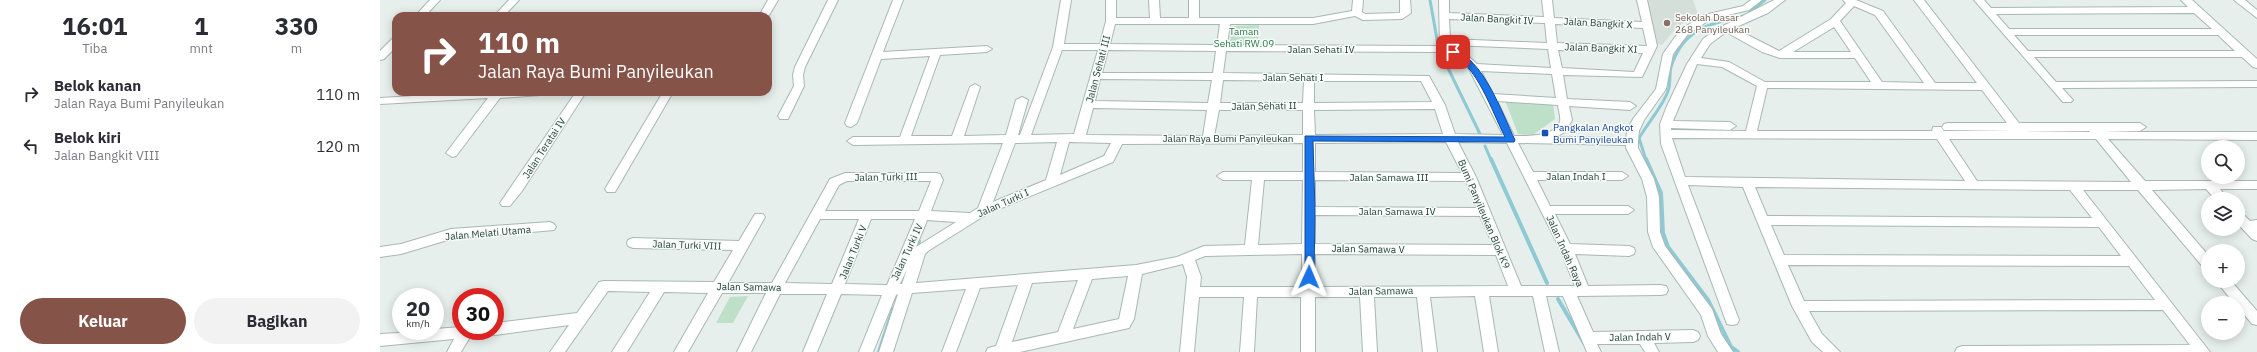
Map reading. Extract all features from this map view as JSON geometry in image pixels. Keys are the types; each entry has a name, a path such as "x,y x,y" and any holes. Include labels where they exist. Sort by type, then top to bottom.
{"street":[{"path":"424,12 435,0"},
{"path":"503,12 514,0"},
{"path":"766,12 773,0"},
{"path":"784,116 798,86 800,67 833,0"},
{"path":"851,123 898,0"},
{"path":"1024,139 1060,47 1066,0"},
{"name":"Jalan Sehati III","path":"1079,138 1111,21 1111,0"},
{"path":"1154,0 1155,21"},
{"path":"1194,0 1194,22"},
{"path":"1357,13 1358,0"},
{"path":"1111,21 1312,21 1357,13 1363,17 1402,16 1406,13 1405,0"},
{"path":"1442,47 1444,0"},
{"path":"1547,0 1552,45 1564,102 1570,141"},
{"path":"1474,68 1638,75 1652,46 1642,0"},
{"path":"1726,352 1715,336 1707,313 1659,247 1654,232 1653,197 1648,179 1632,148 1632,141 1636,125 1661,89 1668,54 1684,32 1708,18 1746,8 1757,0"},
{"path":"1732,320 1667,144 1666,129 1700,48 1713,36 1757,15 1780,0"},
{"path":"1919,0 2018,131"},
{"path":"1979,0 2052,85 2067,100"},
{"path":"2186,0 2257,65"},
{"path":"2239,0 2255,11"},
{"path":"1780,55 1835,21 1850,1 1879,13 1932,86"},
{"path":"1989,11 2198,10"},
{"name":"Jalan Bangkit IV","path":"1444,16 1549,21"},
{"name":"Jalan Bangkit X","path":"1549,21 1647,25"},
{"path":"1835,21 1879,86"},
{"path":"1207,138 1225,22"},
{"path":"1728,29 1766,50 1780,55 1858,55"},
{"path":"2008,32 2221,32"},
{"path":"380,57 392,45"},
{"name":"Jalan Bangkit XI","path":"1442,47 1552,45 1650,50"},
{"name":"Jalan Sehati IV","path":"1060,47 1221,49 1442,47"},
{"name":"Jalan Indah Raya","path":"1442,47 1461,55 1474,68 1530,176 1566,249 1583,290 1568,291 1594,352"},
{"path":"1700,48 1763,85 1985,87"},
{"path":"876,56 987,49"},
{"path":"2025,54 2245,54"},
{"path":"904,140 935,56"},
{"path":"1694,61 1725,64"},
{"name":"Jalan Sehati I","path":"1095,76 1425,78 1439,105 1450,138"},
{"path":"1308,352 1310,211 1308,177 1309,77"},
{"path":"2052,85 2257,84"},
{"path":"1752,130 1763,85"},
{"path":"957,139 975,87"},
{"path":"380,101 422,96"},
{"path":"452,153 495,96"},
{"name":"Jalan Teratai IV","path":"506,203 518,188 578,96"},
{"path":"611,189 666,96"},
{"path":"1490,97 1630,106"},
{"path":"983,211 1011,139 1022,100"},
{"name":"Jalan Sehati II","path":"1089,104 1213,107 1439,105"},
{"name":"Jalan Raya Bumi Panyileukan","path":"853,140 1064,138 1118,140 1207,138 1450,138 1540,140 1561,129 1566,120"},
{"path":"1666,129 2018,131 2257,128"},
{"path":"2095,130 2257,136"},
{"path":"2095,130 2139,186 2201,256"},
{"path":"1937,131 1973,184"},
{"path":"1052,182 1064,138"},
{"name":"Bumi Panyileukan Blok K9","path":"1450,138 1470,177 1516,290"},
{"name":"Jalan Turki I","path":"899,288 919,252 923,248 983,211 1109,159 1118,140"},
{"path":"1540,140 1623,142"},
{"path":"1223,176 1254,176 1251,249"},
{"name":"Jalan Samawa III","path":"1254,176 1470,177"},
{"name":"Jalan Indah I","path":"1530,176 1622,176"},
{"name":"Jalan Turki III","path":"816,215 834,182 839,178 936,177 937,180 924,215"},
{"path":"1681,182 2073,186 2257,185"},
{"path":"1747,183 1778,260 1799,306 1817,338 1832,352"},
{"path":"2209,185 2216,192"},
{"path":"2073,186 2203,351"},
{"path":"1546,210 1628,210"},
{"name":"Jalan Samawa IV","path":"1310,211 1485,212"},
{"path":"744,352 776,288 816,215 924,215 971,218"},
{"name":"Jalan Turki V","path":"810,352 868,215"},
{"name":"Jalan Turki IV","path":"899,288 924,215"},
{"path":"681,352 759,217"},
{"path":"1762,220 2103,223"},
{"path":"2252,225 2257,236"},
{"name":"Jalan Melati Utama","path":"380,252 401,249 451,234 550,227"},
{"name":"Jalan Turki VIII","path":"633,243 742,246"},
{"name":"Jalan Samawa V","path":"1188,258 1204,251 1251,249 1501,250"},
{"path":"1566,249 1629,251"},
{"path":"1187,352 1194,292 1194,277 1188,258"},
{"name":"Jalan Samawa","path":"581,318 604,286 899,288 975,284 1027,278 1136,270 1188,258"},
{"path":"1778,260 2132,261"},
{"path":"998,351 1124,324 1127,320 1136,270"},
{"path":"1063,338 1087,274"},
{"path":"998,351 1027,278"},
{"path":"949,352 975,284"},
{"path":"619,352 661,286"},
{"path":"866,352 899,288"},
{"path":"886,352 899,288"},
{"path":"2229,288 2257,320"},
{"name":"Jalan Samawa","path":"1194,292 1252,293 1308,290 1367,292 1423,290 1568,291"},
{"path":"1423,290 1430,352"},
{"path":"1542,290 1552,352"},
{"path":"1583,290 1661,290"},
{"path":"1482,291 1491,352"},
{"path":"1367,292 1370,352"},
{"path":"1247,352 1252,293"},
{"path":"1799,306 2167,304"},
{"path":"504,328 581,318"},
{"path":"557,352 581,318"},
{"path":"380,341 452,334"},
{"name":"Jalan Indah V","path":"1588,338 1693,336"},
{"path":"1644,338 1652,352"},
{"path":"454,352 465,340"},
{"path":"1962,352 2203,351"}],"shaded area":[{"name":"Sekolah Dasar 268 Panyileukan","path":"1644,0 1693,0 1698,14 1677,27 1662,45 1657,44"}],"green space":[{"name":"Taman Sehati RW.09","path":"1259,25 1258,47 1229,48 1232,26"},
{"path":"1505,100 1553,103 1555,119 1533,135 1518,134"},
{"path":"748,296 733,323 716,323 730,297"}],"waterway":[{"path":"1430,0 1438,45"},
{"path":"1749,13 1765,0"},
{"path":"1646,160 1639,138 1666,97 1671,67 1676,54 1690,36 1699,30 1709,25 1744,16"},
{"path":"1446,64 1480,134"},
{"path":"1485,146 1491,160"},
{"path":"1491,159 1547,283"},
{"path":"1646,159 1661,193 1663,233 1668,247 1708,300 1731,347 1738,352"},
{"path":"916,249 919,241"},
{"path":"900,288 906,271"},
{"path":"1558,299 1584,343"},
{"path":"879,352 893,309"}],"place":[{"name":"Sekolah Dasar 268 Panyileukan","path":"1667,23"},
{"name":"Pangkalan Angkot Bumi Panyileukan","path":"1545,133"}],"route":[{"path":"1309,277 1310,211 1308,138 1450,138 1511,140 1474,68 1468,60 1453,52"}]}
